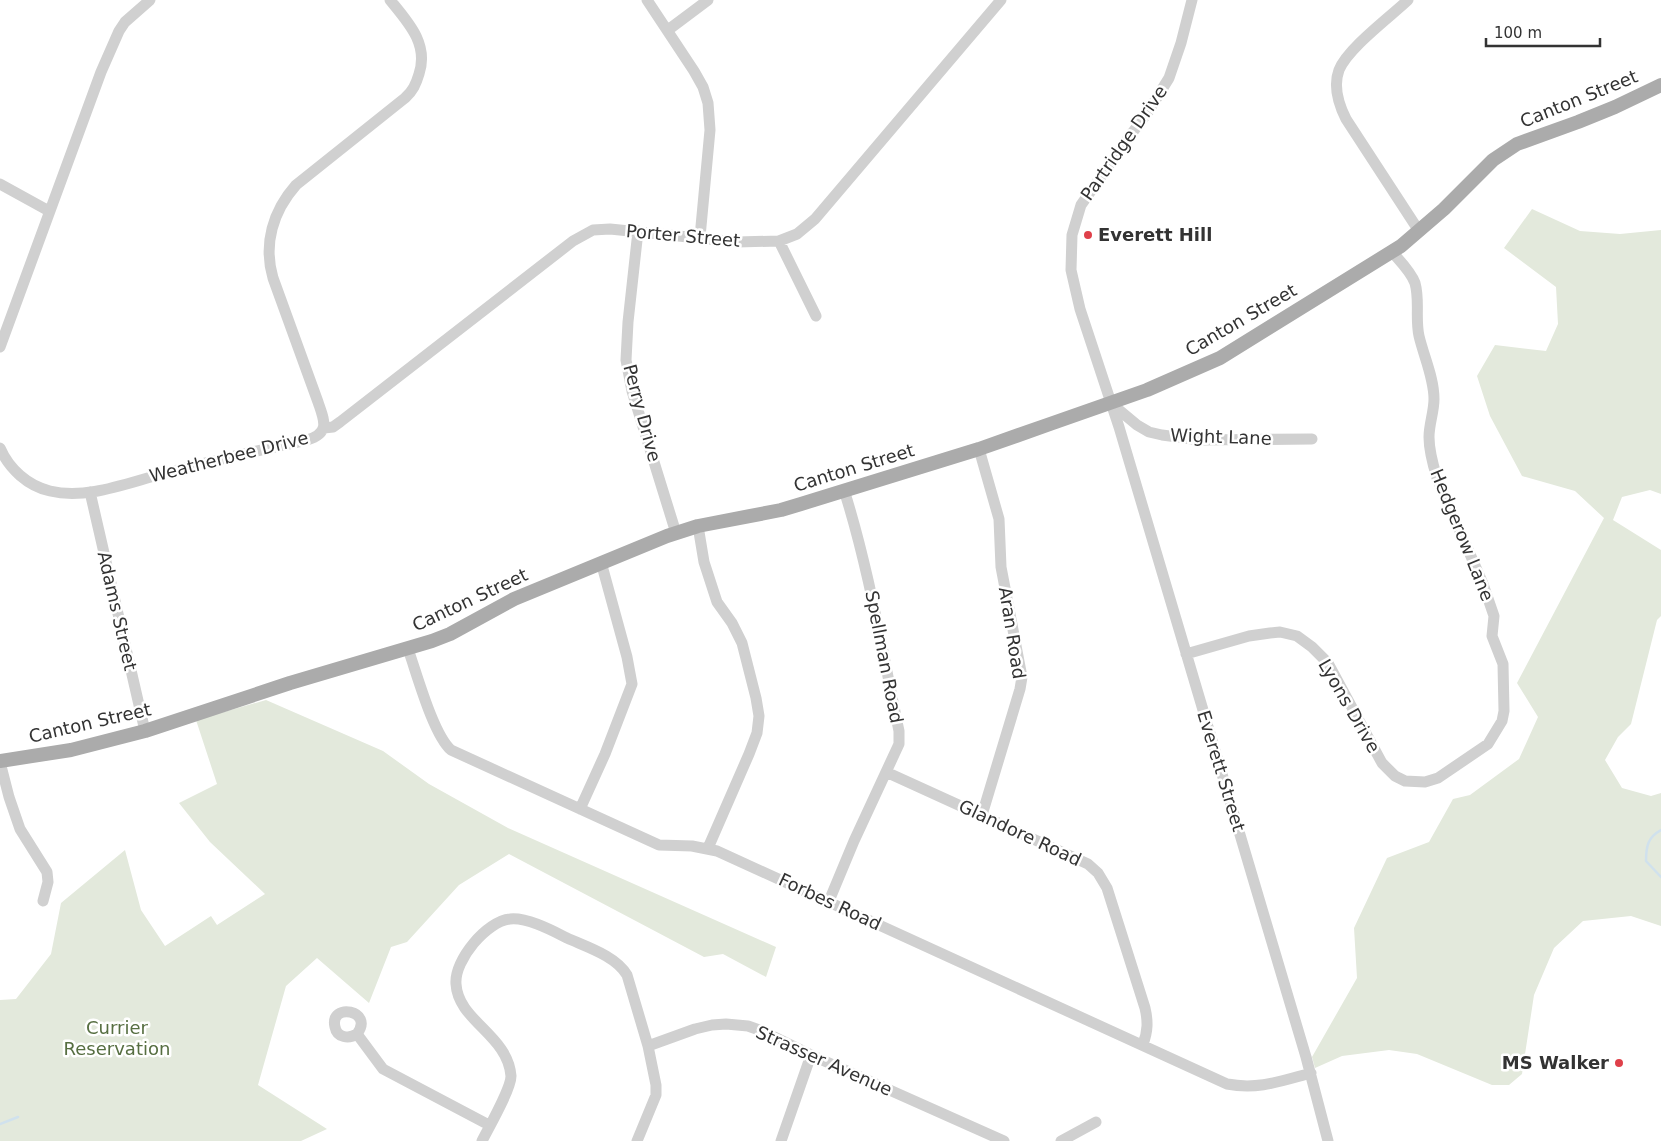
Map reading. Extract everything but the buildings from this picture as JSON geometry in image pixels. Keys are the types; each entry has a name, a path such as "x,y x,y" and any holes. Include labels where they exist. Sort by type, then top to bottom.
{"main road":[{"name":"Canton Street","path":"0,762 71,750 145,731 252,695 408,649 450,634 514,599 676,533 698,526 781,510 979,449 1147,390 1223,357 1393,253 1444,209 1493,160 1517,144 1615,107 1661,85"}],"street":[{"path":"0,347 101,72 119,31 130,16 150,0"},
{"name":"Weatherbee Drive","path":"0,448 11,467 31,485 56,492 90,492 307,440 318,435 324,428 324,420 271,272 270,242 276,214 296,186 405,98 416,85 422,64 420,45 413,29 390,0"},
{"path":"647,0 694,71 703,87 708,104 710,130 700,237"},
{"path":"668,30 708,0"},
{"name":"Porter Street","path":"324,428 333,427 340,422 586,232 601,229 638,231 737,242 778,241 796,234 815,219 1001,0"},
{"name":"Partridge Drive","path":"1111,403 1078,299 1071,270 1072,235 1081,205 1087,194 1148,112 1170,78 1192,0"},
{"path":"1408,0 1353,50 1340,69 1337,87 1340,107 1346,120 1419,231"},
{"path":"0,184 49,211"},
{"name":"Perry Drive","path":"638,231 628,322 626,360 632,391 676,533"},
{"path":"778,241 816,316"},
{"name":"Hedgerow Lane","path":"1393,253 1406,268 1414,282 1419,300 1417,318 1419,336 1432,381 1434,399 1429,436 1432,461 1440,486 1483,584 1494,616 1492,636 1503,664 1504,711 1502,721 1488,744 1449,771"},
{"name":"Wight Lane","path":"1111,403 1137,426 1149,432 1162,435 1200,440 1312,439"},
{"name":"Everett Street","path":"1111,403 1311,1073 1328,1141"},
{"name":"Aran Road","path":"979,449 999,520 1001,567 1022,677 982,816"},
{"name":"Spellman Road","path":"829,901 899,744 899,731 872,594 844,490"},
{"name":"Adams Street","path":"90,492 145,731"},
{"path":"698,526 704,562 717,602 732,623 742,643 759,716 757,733 749,754 708,848"},
{"path":"580,809 608,746 632,684 627,657 602,562"},
{"name":"Lyons Drive","path":"1186,654 1270,632 1297,636 1312,647 1328,663 1379,758 1391,772 1401,779 1419,783 1431,781 1449,771"},
{"name":"Forbes Road","path":"408,649 437,728 444,744 451,750 659,845 708,848 717,851 1227,1084 1261,1086 1311,1073"},
{"path":"0,762 8,798 20,829 47,872 48,882 43,901"},
{"name":"Glandore Road","path":"886,772 1088,864 1098,873 1106,888 1145,1008 1148,1021 1147,1034 1143,1044"},
{"path":"482,1141 509,1084 511,1078 510,1066 496,1040 461,1003 455,983 457,969 465,953 499,921 512,918 549,929 600,954 623,968 627,975 648,1046 656,1085 656,1095 637,1141"},
{"name":"Strasser Avenue","path":"648,1046 695,1029 726,1024 748,1026 1004,1141"},
{"path":"357,1034 383,1069 489,1125"},
{"path":"781,1141 811,1055"},
{"path":"1062,1141 1096,1122"}],"green space":[{"path":"1532,209 1580,231 1620,234 1661,230 1661,494 1650,490 1622,497 1613,520 1661,550 1661,616 1657,620 1631,724 1618,737 1605,760 1622,788 1651,796 1661,793 1661,926 1631,916 1583,921 1554,948 1534,995 1522,1074 1509,1085 1492,1085 1417,1054 1389,1050 1342,1056 1315,1068 1312,1057 1357,978 1354,928 1387,858 1429,842 1453,799 1470,795 1519,759 1538,717 1517,683 1604,518 1575,491 1522,476 1490,416 1477,376 1495,345 1546,351 1558,324 1556,287 1504,248"},
{"name":"Currier Reservation","path":"266,700 383,751 429,784 508,828 776,947 766,977 723,954 704,957 509,854 459,885 407,942 391,947 369,1003 317,958 286,986 258,1085 327,1129 301,1141 0,1141 0,1000 16,999 51,954 61,903 125,850 141,910 165,946 211,916 217,925 265,894 210,842 179,803 217,784 196,720"}],"waterway":[{"path":"1661,830 1649,842 1646,861 1661,877"},
{"path":"0,1124 18,1117"}],"place":[{"name":"Everett Hill","path":"1088,235"},
{"name":"MS Walker","path":"1619,1063"}]}
